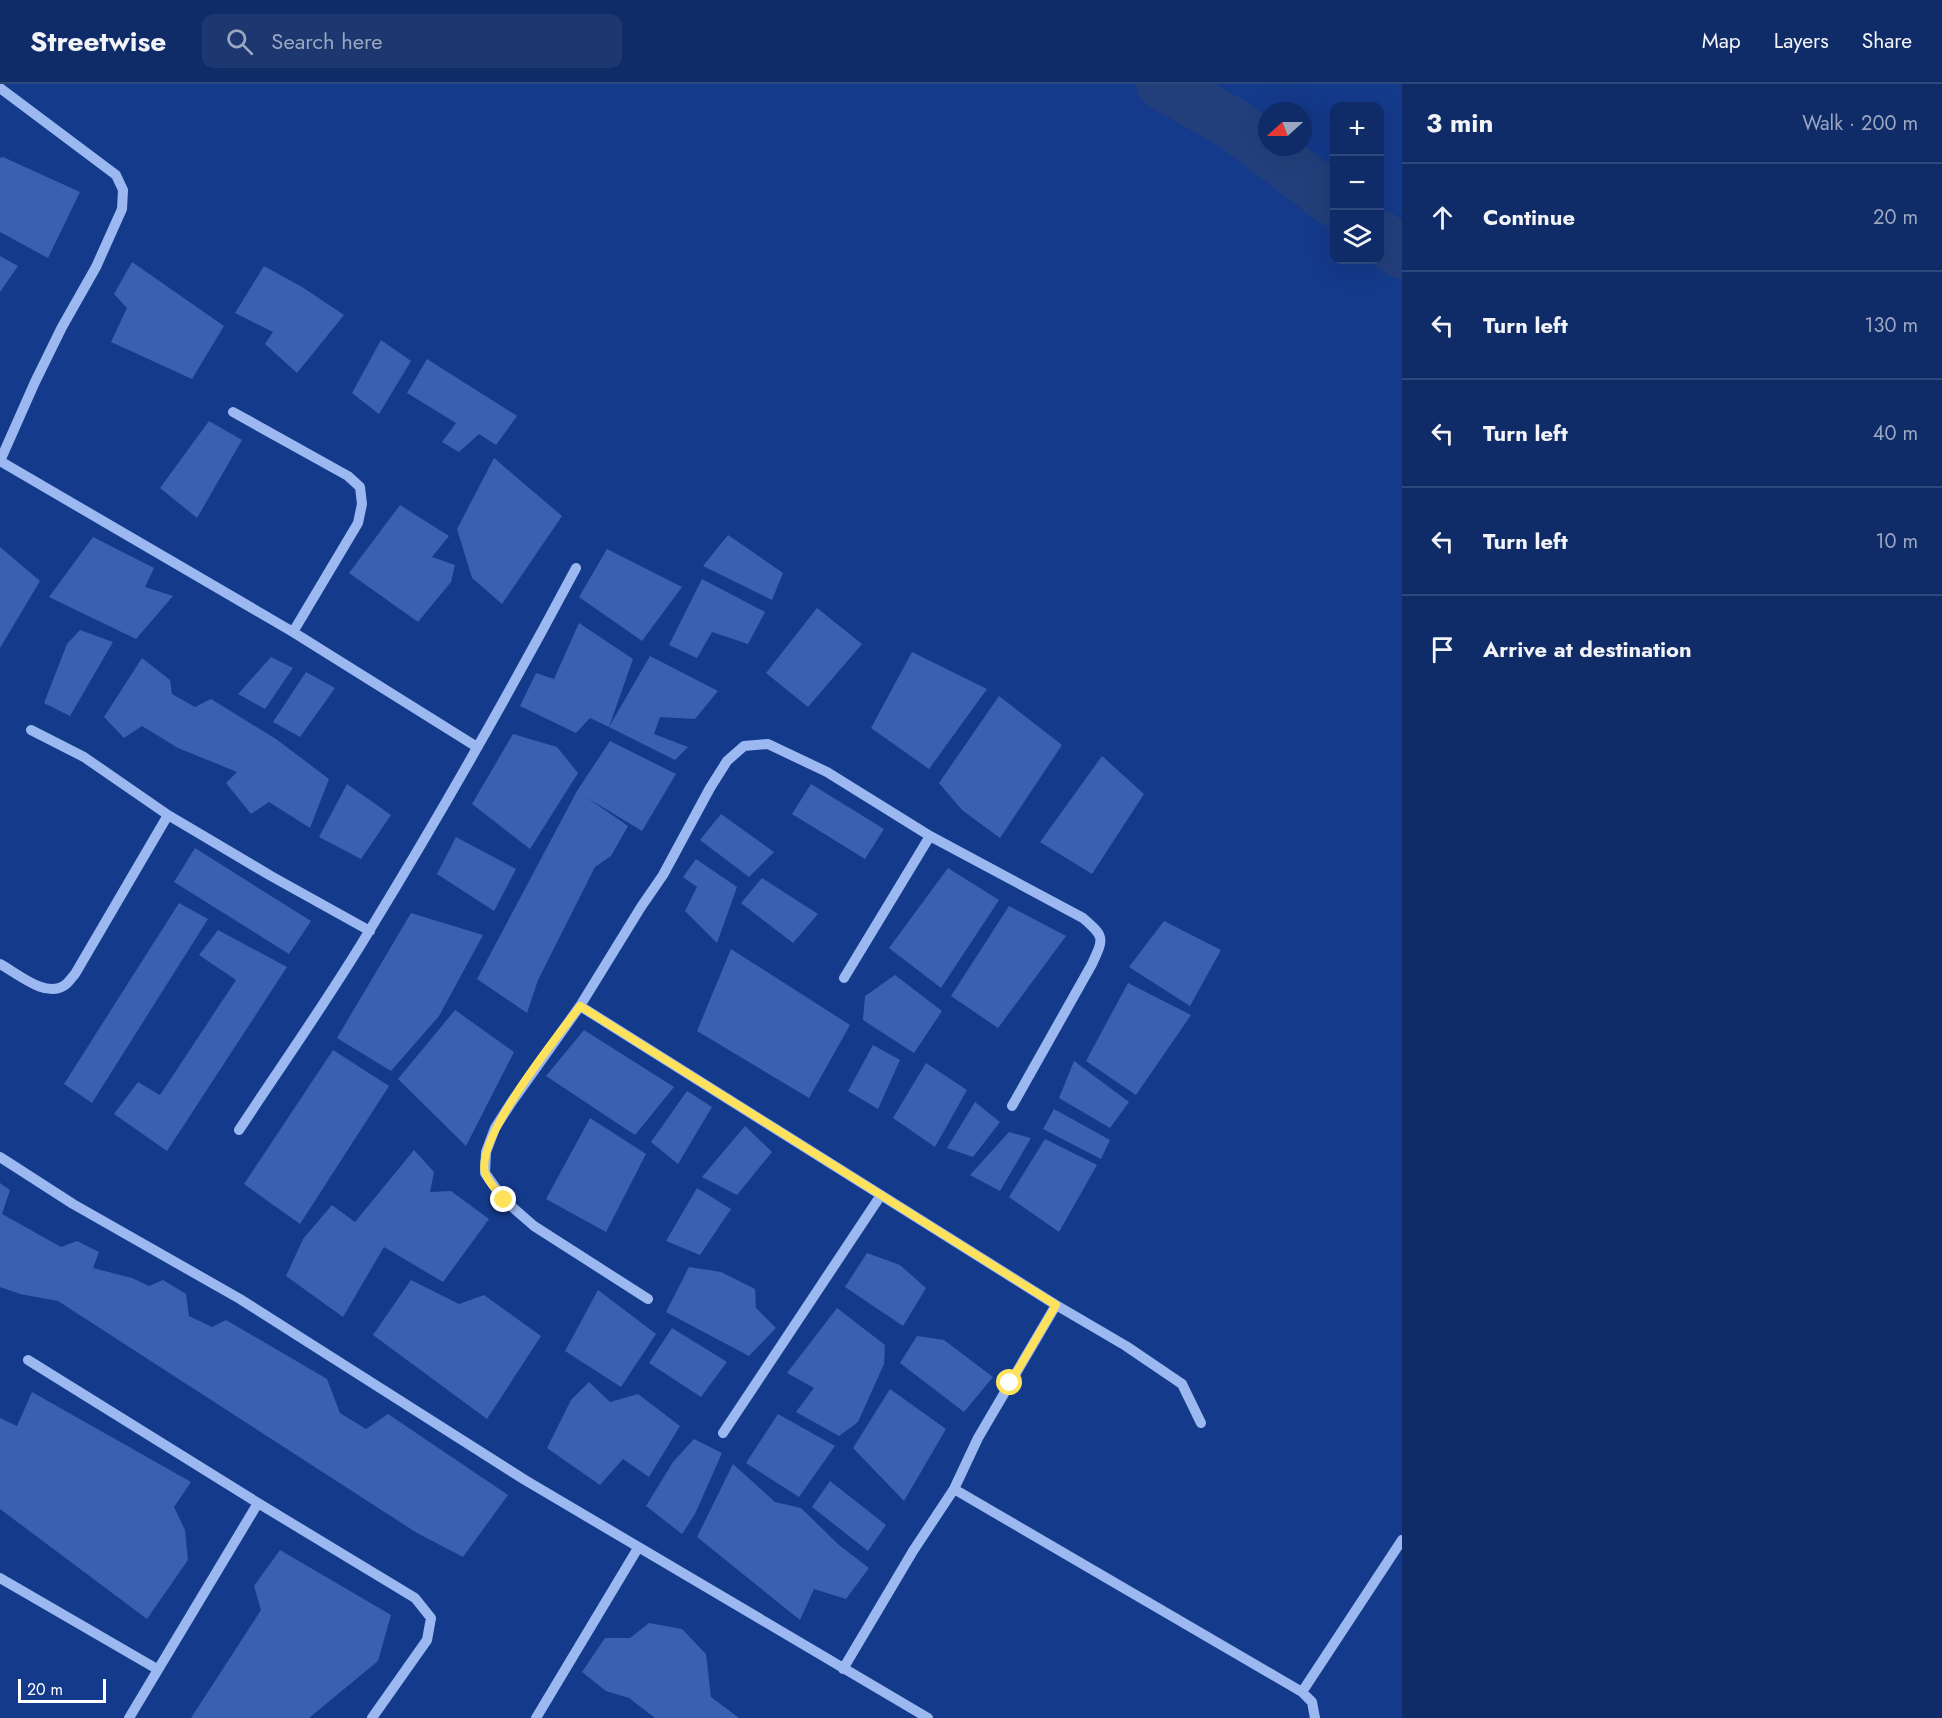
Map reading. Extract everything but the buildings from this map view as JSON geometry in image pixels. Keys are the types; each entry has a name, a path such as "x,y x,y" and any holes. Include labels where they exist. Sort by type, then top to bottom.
{"street":[{"path":"0,88 117,175 123,190 122,209 96,267 62,327 0,461 293,632 477,747"},
{"path":"233,412 348,476 360,487 362,504 358,524 293,632"},
{"path":"239,1130 370,931 477,747 576,568"},
{"path":"31,730 84,757 168,815 270,876 370,931"},
{"path":"648,1299 534,1226 504,1200 485,1173 486,1152 495,1128 511,1103 580,1006 641,907 663,876 710,788 728,761 744,746 768,744 827,772 930,836 1083,918 1098,931 1101,944 1092,964 1012,1106"},
{"path":"0,964 43,988 54,990 66,985 75,974 168,815"},
{"path":"843,978 930,836"},
{"path":"580,1006 1056,1305 1126,1346 1182,1384 1201,1423"},
{"path":"0,1157 73,1204 240,1299 525,1480 928,1718"},
{"path":"723,1433 881,1195"},
{"path":"843,1669 913,1551 954,1489 978,1438 1056,1305"},
{"path":"28,1360 415,1598 431,1618 427,1640 372,1718"},
{"path":"954,1489 1302,1692 1312,1702 1315,1718"},
{"path":"129,1718 258,1503"},
{"path":"1302,1692 1402,1540"},
{"path":"536,1718 638,1548"},
{"path":"0,1578 157,1669"}],"waterway":[{"path":"1162,84 1233,124 1330,198"},
{"path":"1384,239 1402,253"}],"route":[{"path":"504,1200 485,1173 486,1152 495,1128 580,1006 1056,1305 1010,1383"}]}
